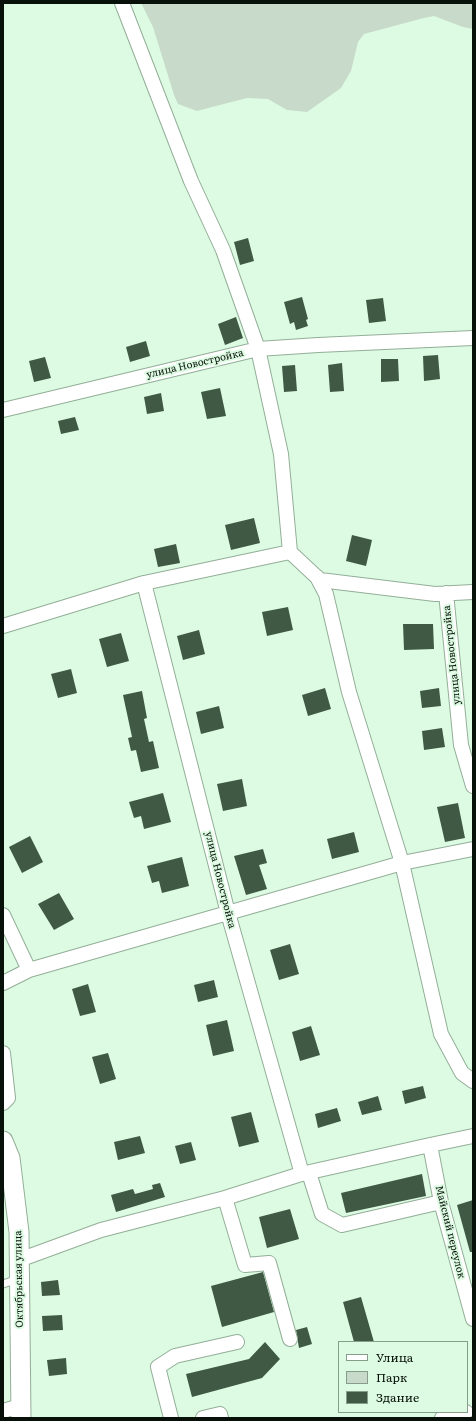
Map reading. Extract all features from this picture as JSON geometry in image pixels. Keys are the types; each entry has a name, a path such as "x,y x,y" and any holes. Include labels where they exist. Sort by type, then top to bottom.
{"street":[{"path":"122,3 191,181 223,250 258,349 473,338"},
{"name":"улица Новостройка","path":"3,410 258,349 281,454 290,552 320,580 435,594 473,592"},
{"path":"3,626 144,583 290,552"},
{"name":"улица Новостройка","path":"317,577 326,594 349,692 402,863 441,1034 462,1073 473,1081"},
{"name":"улица Новостройка","path":"144,583 228,913 305,1173 322,1214 342,1225 441,1202"},
{"name":"улица Новостройка","path":"446,593 461,745 473,786"},
{"path":"3,983 30,970 402,863 473,849"},
{"path":"3,915 30,970"},
{"path":"3,1053 8,1098 3,1103"},
{"path":"19,1260 101,1230 225,1198 305,1173 430,1144 473,1136"},
{"name":"Октябрьская улица","path":"3,1141 10,1158 19,1232 19,1260 11,1281 15,1412"},
{"name":"Майский переулок","path":"430,1144 441,1202 473,1319"},
{"path":"225,1198 244,1265 269,1263 290,1339"},
{"path":"171,1418 158,1366 175,1356 237,1342"},
{"path":"442,1418 462,1413"},
{"path":"203,1418 220,1414 221,1418"}],"green space":[{"path":"141,3 473,3 473,29 463,27 434,16 364,34 358,42 351,71 341,88 307,112 287,110 268,99 247,98 197,111 178,104 153,27"}],"building":[{"path":"248,238 254,261 240,265 234,242"},
{"path":"302,297 308,319 306,320 308,326 296,330 294,322 290,324 284,302"},
{"path":"383,298 386,321 369,323 366,300"},
{"path":"236,317 243,338 225,345 218,324"},
{"path":"146,341 150,356 130,362 126,347"},
{"path":"438,355 440,379 424,381 423,356"},
{"path":"45,357 51,378 34,382 29,361"},
{"path":"381,359 398,359 399,381 381,382"},
{"path":"342,363 344,391 330,392 328,365"},
{"path":"295,365 297,391 284,392 282,366"},
{"path":"220,388 226,416 207,419 201,392"},
{"path":"161,393 164,411 147,414 144,397"},
{"path":"75,417 79,430 61,434 58,421"},
{"path":"254,518 260,543 231,550 225,525"},
{"path":"352,535 372,540 366,566 346,561"},
{"path":"176,544 180,563 158,567 154,549"},
{"path":"288,607 293,630 267,636 262,612"},
{"path":"403,624 433,624 434,649 404,650"},
{"path":"199,630 205,654 183,660 177,636"},
{"path":"121,633 129,661 107,667 99,639"},
{"path":"71,669 77,693 58,698 51,674"},
{"path":"325,688 331,709 308,716 302,695"},
{"path":"439,688 441,706 422,708 420,691"},
{"path":"142,691 147,718 144,719 149,742 153,741 159,768 141,772 136,750 131,751 128,738 132,737 123,695"},
{"path":"219,706 224,728 201,734 196,712"},
{"path":"442,728 445,747 424,750 422,731"},
{"path":"242,779 247,806 223,811 217,784"},
{"path":"163,793 171,822 144,829 141,816 134,818 129,802"},
{"path":"458,803 465,838 445,842 437,807"},
{"path":"354,832 359,852 332,859 327,839"},
{"path":"30,836 43,862 22,873 9,847"},
{"path":"263,849 267,863 259,865 267,889 246,895 234,856"},
{"path":"182,857 189,886 162,893 159,881 152,883 147,866"},
{"path":"59,893 74,919 54,930 38,904"},
{"path":"290,944 299,974 279,980 270,950"},
{"path":"214,980 218,997 198,1002 194,985"},
{"path":"88,984 96,1012 80,1016 72,989"},
{"path":"227,1020 234,1051 213,1056 206,1025"},
{"path":"311,1026 320,1055 300,1061 292,1032"},
{"path":"108,1053 116,1079 100,1084 92,1057"},
{"path":"423,1086 426,1098 405,1104 402,1091"},
{"path":"378,1096 382,1110 362,1115 358,1102"},
{"path":"337,1108 341,1121 318,1128 315,1114"},
{"path":"251,1112 259,1142 239,1147 231,1117"},
{"path":"140,1136 145,1153 118,1160 114,1142"},
{"path":"191,1142 196,1160 180,1164 175,1146"},
{"path":"422,1174 426,1196 346,1213 341,1193"},
{"path":"160,1183 165,1197 116,1212 111,1195 133,1189 135,1194 153,1189 152,1185"},
{"path":"473,1200 473,1252 470,1252 457,1205"},
{"path":"290,1209 299,1239 267,1248 259,1217"},
{"path":"263,1272 274,1312 222,1327 211,1286"},
{"path":"58,1280 60,1295 42,1296 41,1282"},
{"path":"361,1297 374,1341 354,1341 343,1302"},
{"path":"62,1315 63,1330 43,1331 42,1316"},
{"path":"307,1327 312,1344 299,1348 296,1330"},
{"path":"265,1342 280,1359 262,1378 192,1397 186,1374 249,1359"},
{"path":"66,1358 67,1374 49,1376 47,1360"}]}
